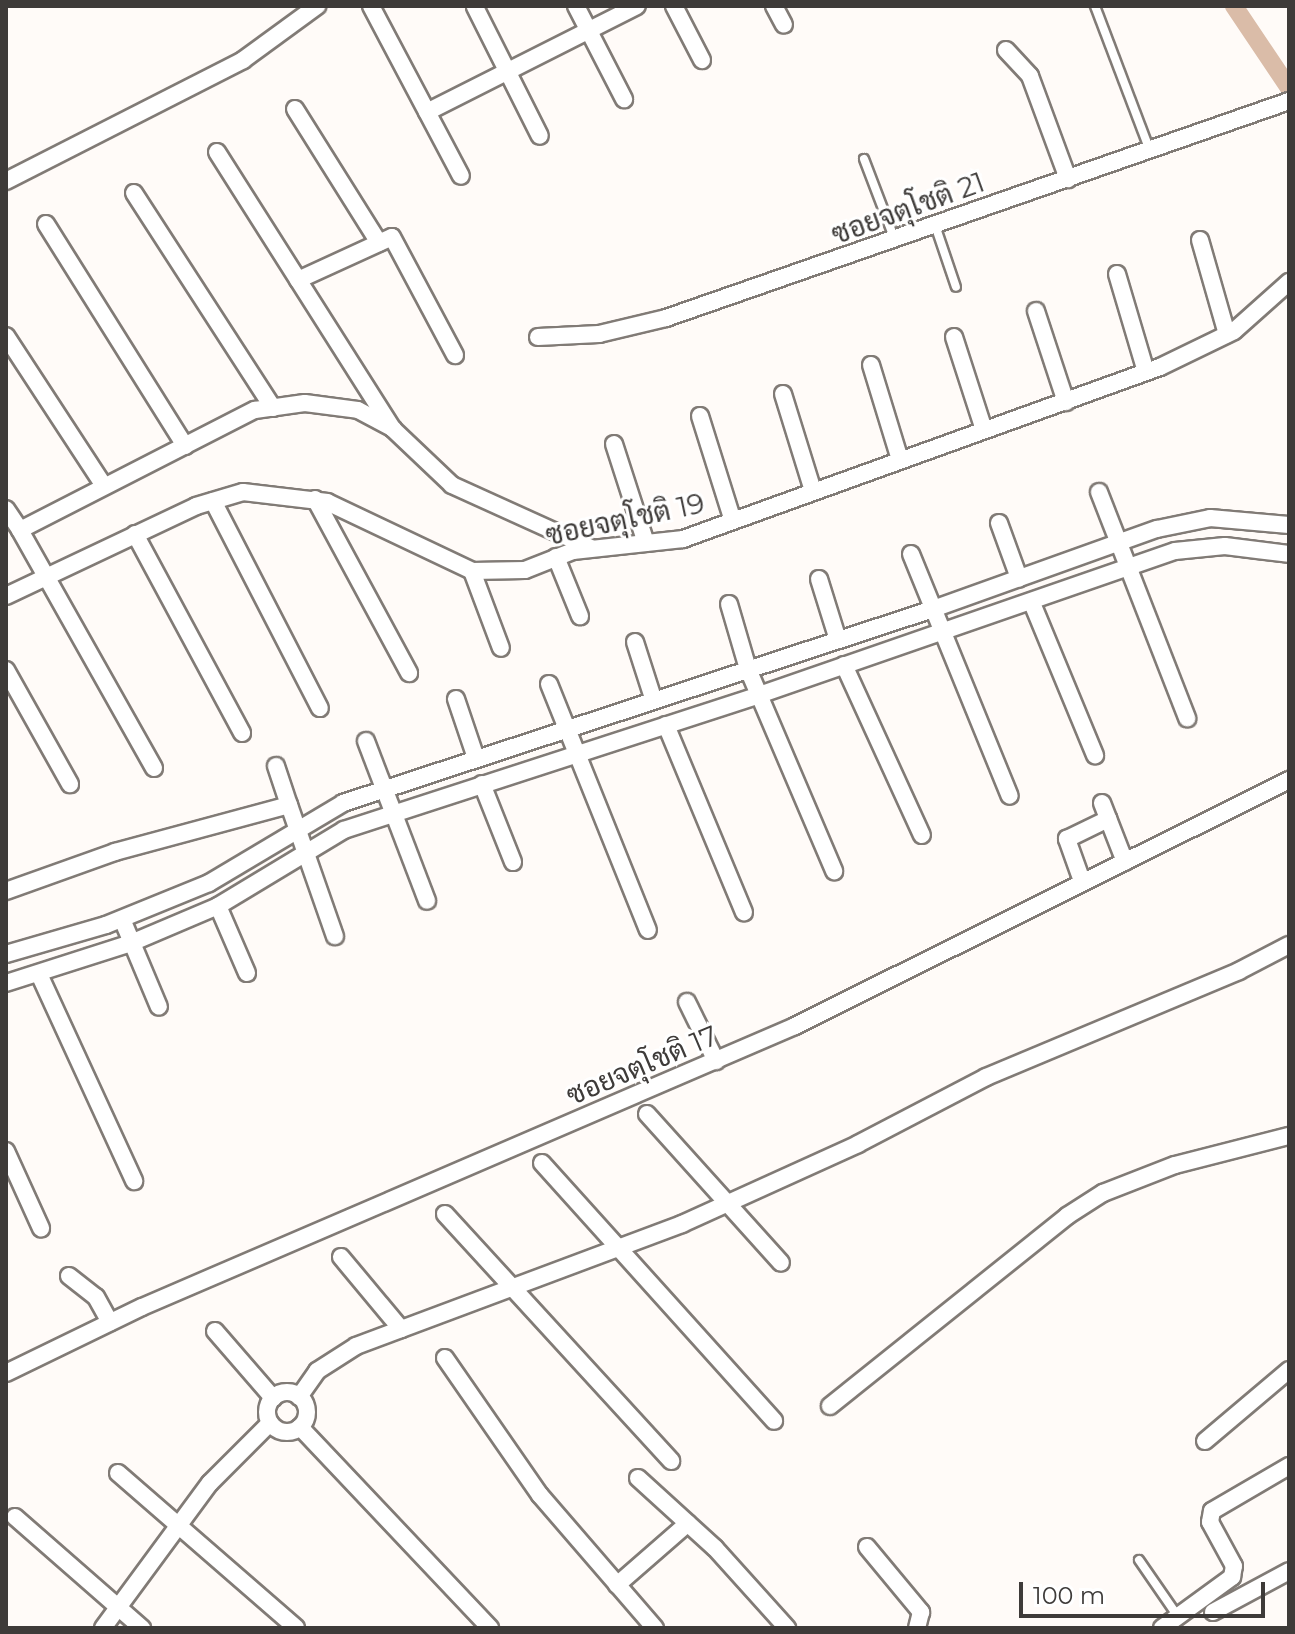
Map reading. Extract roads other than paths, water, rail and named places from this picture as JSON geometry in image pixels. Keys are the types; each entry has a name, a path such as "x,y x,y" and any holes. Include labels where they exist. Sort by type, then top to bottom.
{"street":[{"path":"6,181 243,60 317,6"},
{"path":"371,6 461,176"},
{"path":"576,6 624,99"},
{"path":"427,112 637,6"},
{"path":"674,6 702,60"},
{"path":"774,6 784,25"},
{"path":"475,7 540,136"},
{"path":"1006,50 1030,76 1068,179"},
{"name":"ซอยจตุโชติ 21","path":"538,337 599,334 666,318 936,228 1289,101"},
{"path":"295,109 379,243"},
{"path":"217,152 393,429 452,485 592,549"},
{"path":"134,193 273,408"},
{"path":"46,224 185,446"},
{"path":"298,280 392,237 455,355"},
{"path":"1200,240 1227,334"},
{"path":"1117,274 1146,372"},
{"name":"ซอยจตุโชติ 19","path":"6,596 135,534 213,501 243,492 315,499 362,515 411,545 472,571 525,570 556,557 592,549 683,539 1146,372 1227,334 1289,282"},
{"path":"1036,311 1066,402"},
{"path":"6,336 104,486"},
{"path":"954,337 984,430"},
{"path":"871,365 900,460"},
{"path":"783,394 813,491"},
{"path":"20,530 255,410 305,403 358,410 393,429"},
{"path":"700,416 733,521"},
{"path":"614,444 646,543"},
{"path":"1099,492 1187,718"},
{"path":"315,499 409,673"},
{"path":"213,501 320,708"},
{"path":"6,509 47,575 154,768"},
{"path":"6,954 122,919 209,883 330,809 653,698 933,609 1120,543 1210,518 1289,525"},
{"path":"999,523 1019,578"},
{"path":"135,534 242,733"},
{"path":"6,983 131,943 218,906 344,830 759,695 1175,551 1225,546 1289,554"},
{"path":"911,554 1010,796"},
{"path":"556,557 580,616"},
{"path":"472,571 501,648"},
{"path":"819,579 838,640"},
{"path":"1032,603 1095,755"},
{"path":"729,604 748,669 834,871"},
{"path":"635,642 653,698"},
{"path":"844,665 922,835"},
{"path":"6,670 70,784"},
{"path":"549,684 573,754 648,930"},
{"path":"456,699 476,758"},
{"path":"666,725 744,912"},
{"path":"366,741 392,816 427,901"},
{"path":"276,766 295,829 335,936"},
{"name":"ซอยจตุโชติ 17","path":"6,1373 110,1322 716,1061 1289,780"},
{"path":"482,784 513,862"},
{"path":"6,891 115,852 289,805"},
{"path":"1082,881 1067,839 1105,811 1125,862"},
{"path":"218,906 247,973"},
{"path":"122,919 159,1007"},
{"path":"299,1397 334,1358 401,1329 619,1251 858,1144 986,1077 1239,971 1289,945"},
{"path":"39,974 134,1181"},
{"path":"687,1002 716,1061"},
{"path":"647,1114 781,1263"},
{"path":"830,1406 1067,1216 1103,1193 1175,1165 1289,1136"},
{"path":"6,1151 41,1228"},
{"path":"542,1163 774,1421"},
{"path":"445,1214 671,1461"},
{"path":"341,1257 401,1329"},
{"path":"69,1276 96,1297 110,1322"},
{"path":"215,1331 273,1398"},
{"path":"445,1358 540,1495 655,1628"},
{"path":"1205,1441 1289,1370"},
{"path":"285,1393 299,1397 306,1415 300,1427 287,1432 270,1423 267,1410 273,1398 285,1393"},
{"path":"103,1628 210,1483 270,1423"},
{"path":"300,1427 490,1628"},
{"path":"1162,1628 1180,1618 1232,1577 1234,1566 1210,1522 1212,1511 1289,1466"},
{"path":"118,1473 296,1628"},
{"path":"638,1478 688,1523 787,1628"},
{"path":"15,1517 142,1628"},
{"path":"617,1585 688,1523"},
{"path":"867,1547 921,1612 917,1628"},
{"path":"1213,1612 1289,1571"}],"lane":[{"path":"1095,6 1150,152"},
{"path":"864,159 895,241"},
{"path":"936,228 956,287"},
{"path":"1139,1560 1180,1618"}],"waterway":[{"path":"1234,6 1289,88"}]}
